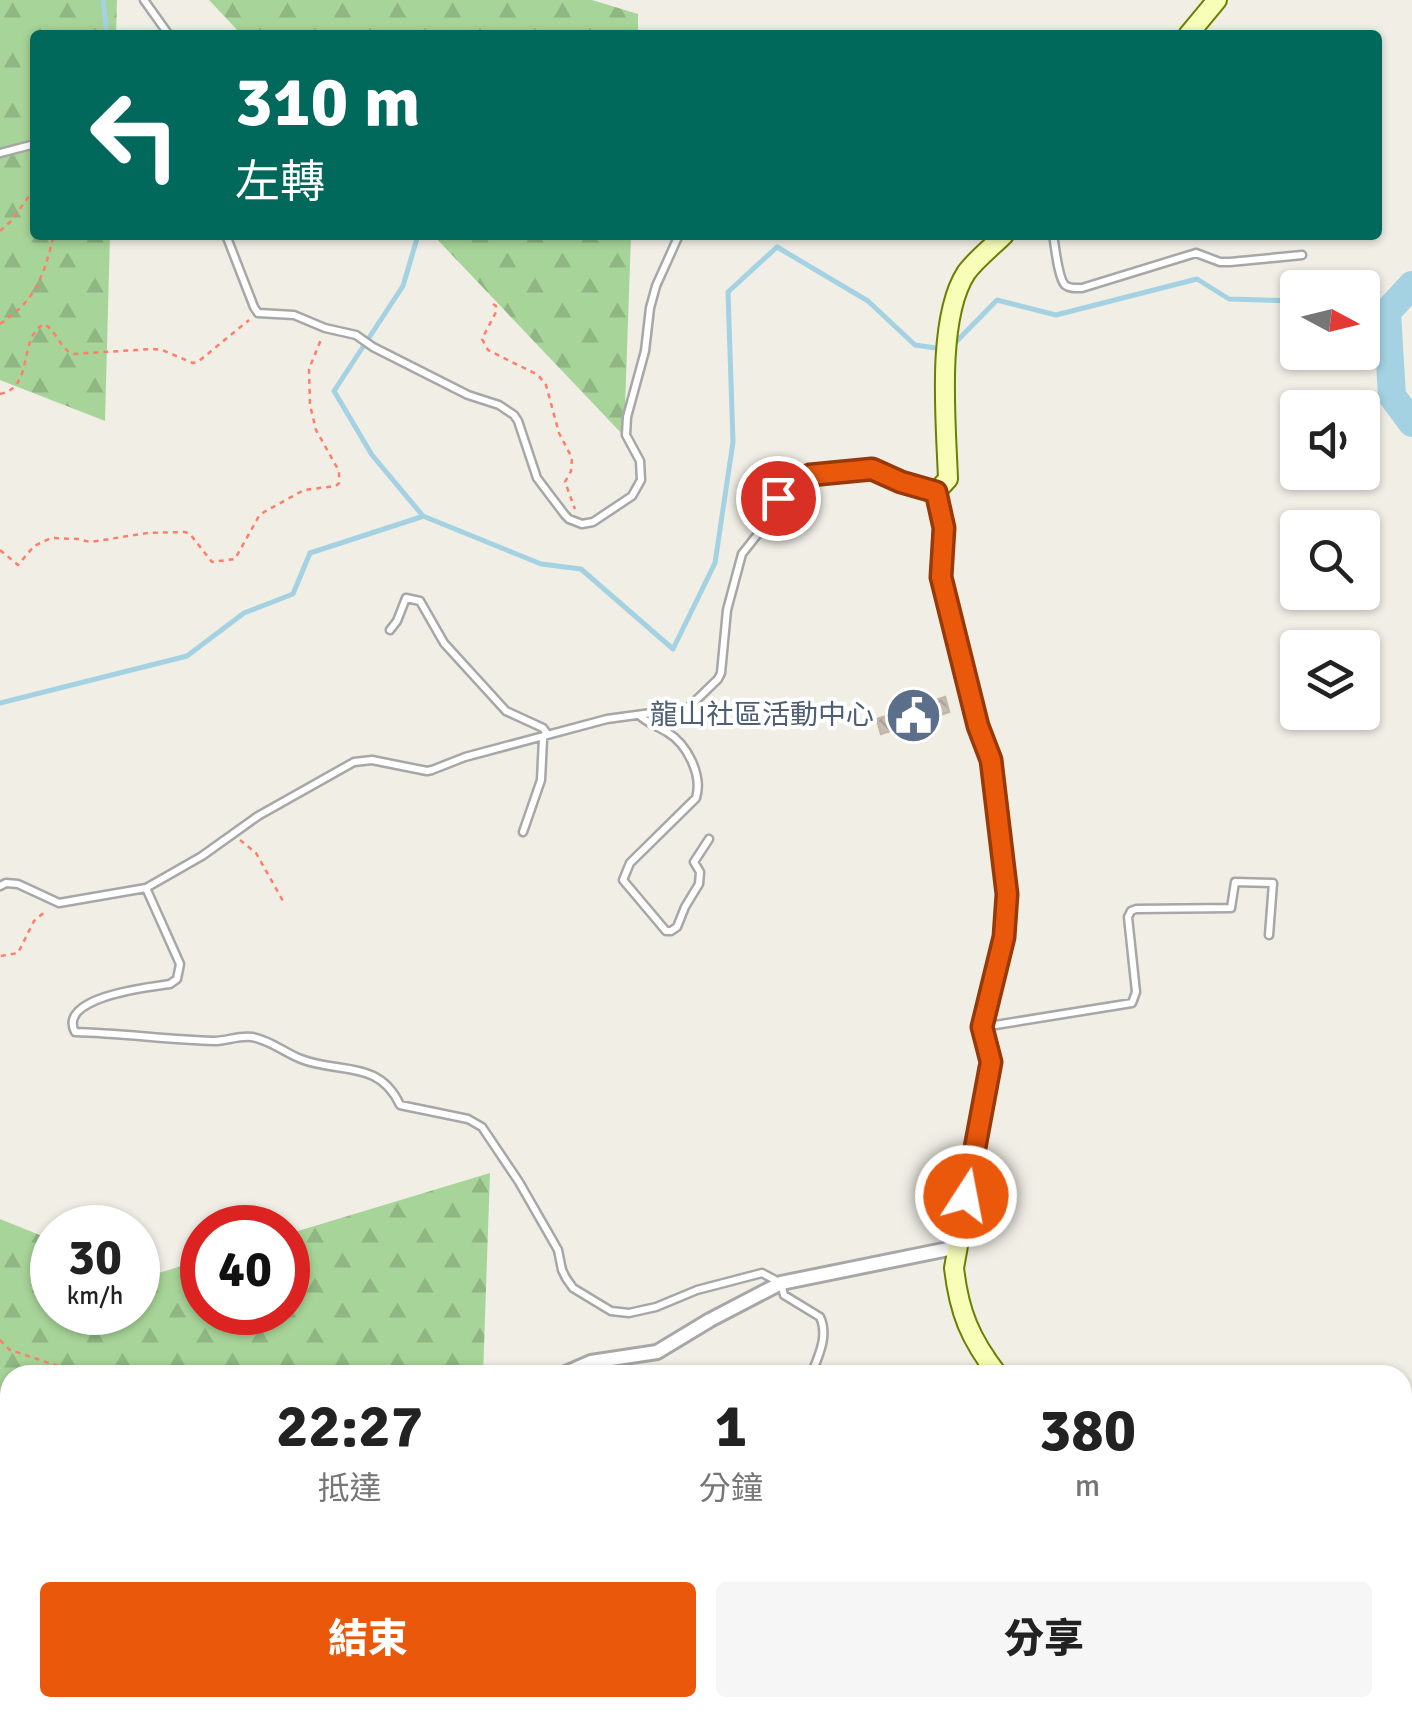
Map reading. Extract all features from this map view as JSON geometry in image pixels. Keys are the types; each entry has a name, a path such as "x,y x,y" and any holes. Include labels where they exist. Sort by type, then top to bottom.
{"street":[{"path":"1192,30 1217,0"},
{"path":"992,1365 966,1324 957,1299 954,1268 991,1062 982,1027 1004,937 1007,894 991,760 978,726 941,577 944,528 936,492 948,479 946,360 952,304 968,270 999,240"},
{"path":"583,1365 657,1352 782,1283 958,1247"}],"lane":[{"path":"144,0 165,30"},
{"path":"0,153 30,145"},
{"path":"228,240 258,313 294,315 356,335 372,347 514,415 544,488 569,520 582,524 593,522 632,496 641,480 640,461 626,435 626,417 645,351 656,286 678,240"},
{"path":"1054,240 1062,278 1072,288 1196,252 1220,262 1302,254"},
{"path":"0,886 18,884 56,902 146,888 354,762 372,760 427,771 607,719 688,708 718,679 723,664 727,610 742,554 789,484 810,475 872,469 936,492"},
{"path":"390,630 406,598 420,601 444,642 506,712 546,732 541,780 522,832"},
{"path":"638,714 680,742 690,758 698,785 696,798 630,863 623,880 666,931 677,927 684,907 700,884 700,872 694,862 709,838"},
{"path":"982,1027 1132,1003 1136,992 1128,918 1136,908 1231,908 1235,882 1273,883 1269,935"},
{"path":"146,888 180,964 177,979 170,984 110,994 82,1008 73,1020 76,1032 217,1041 249,1036 300,1059 350,1068 386,1083 400,1105 475,1122 488,1132 558,1250 562,1270 573,1288 611,1312 629,1314 696,1290 762,1273 782,1283 784,1295 824,1323 824,1338 815,1365"}],"path":[{"path":"0,231 30,195"},
{"path":"0,324 33,295 44,274 53,240"},
{"path":"493,304 496,312 482,343 488,350 538,375 546,385 559,433 572,458 565,482 582,524"},
{"path":"0,394 15,387 24,369 32,334 44,324 64,350 74,354 162,350 193,363 258,313"},
{"path":"0,550 18,565 34,546 51,538 90,542 185,532 212,562 234,559 264,512 304,490 339,483 339,471 316,430 310,405 309,369 325,328"},
{"path":"230,834 256,853 283,901"},
{"path":"1,956 18,953 34,921 56,902"},
{"path":"0,1340 10,1350 55,1365"}],"green space":[{"path":"0,0 117,0 116,30 30,30 30,240 110,240 105,421 0,380"},
{"path":"209,0 592,0 638,14 638,30 237,30"},
{"path":"438,240 631,240 624,436"},
{"path":"490,1173 483,1365 0,1365 0,1219 30,1231 30,1335 160,1335 160,1273 180,1267 180,1335 310,1335 310,1227"}],"building":[{"name":"龍山社區活動中心","path":"945,697 949,712 881,734 877,719"}],"waterway":[{"path":"103,0 106,30"},
{"path":"417,240 403,286 334,391 372,455 423,516 541,564 581,569 673,649 715,563 733,442 728,292 777,247 868,301 915,345 943,349"},
{"path":"952,346 997,300 1056,315 1197,279 1229,299 1280,300"},
{"path":"1412,285 1387,312 1392,396 1412,423"},
{"path":"1380,303 1395,303"},
{"path":"0,703 187,656 244,613 293,594 310,553 421,517"}],"place":[{"name":"龍山社區活動中心","path":"913,715"}],"route":[{"path":"778,498 789,484 810,475 872,469 936,492 944,528 941,577 978,726 991,760 1007,894 1004,937 982,1027 991,1062 966,1196"}]}
